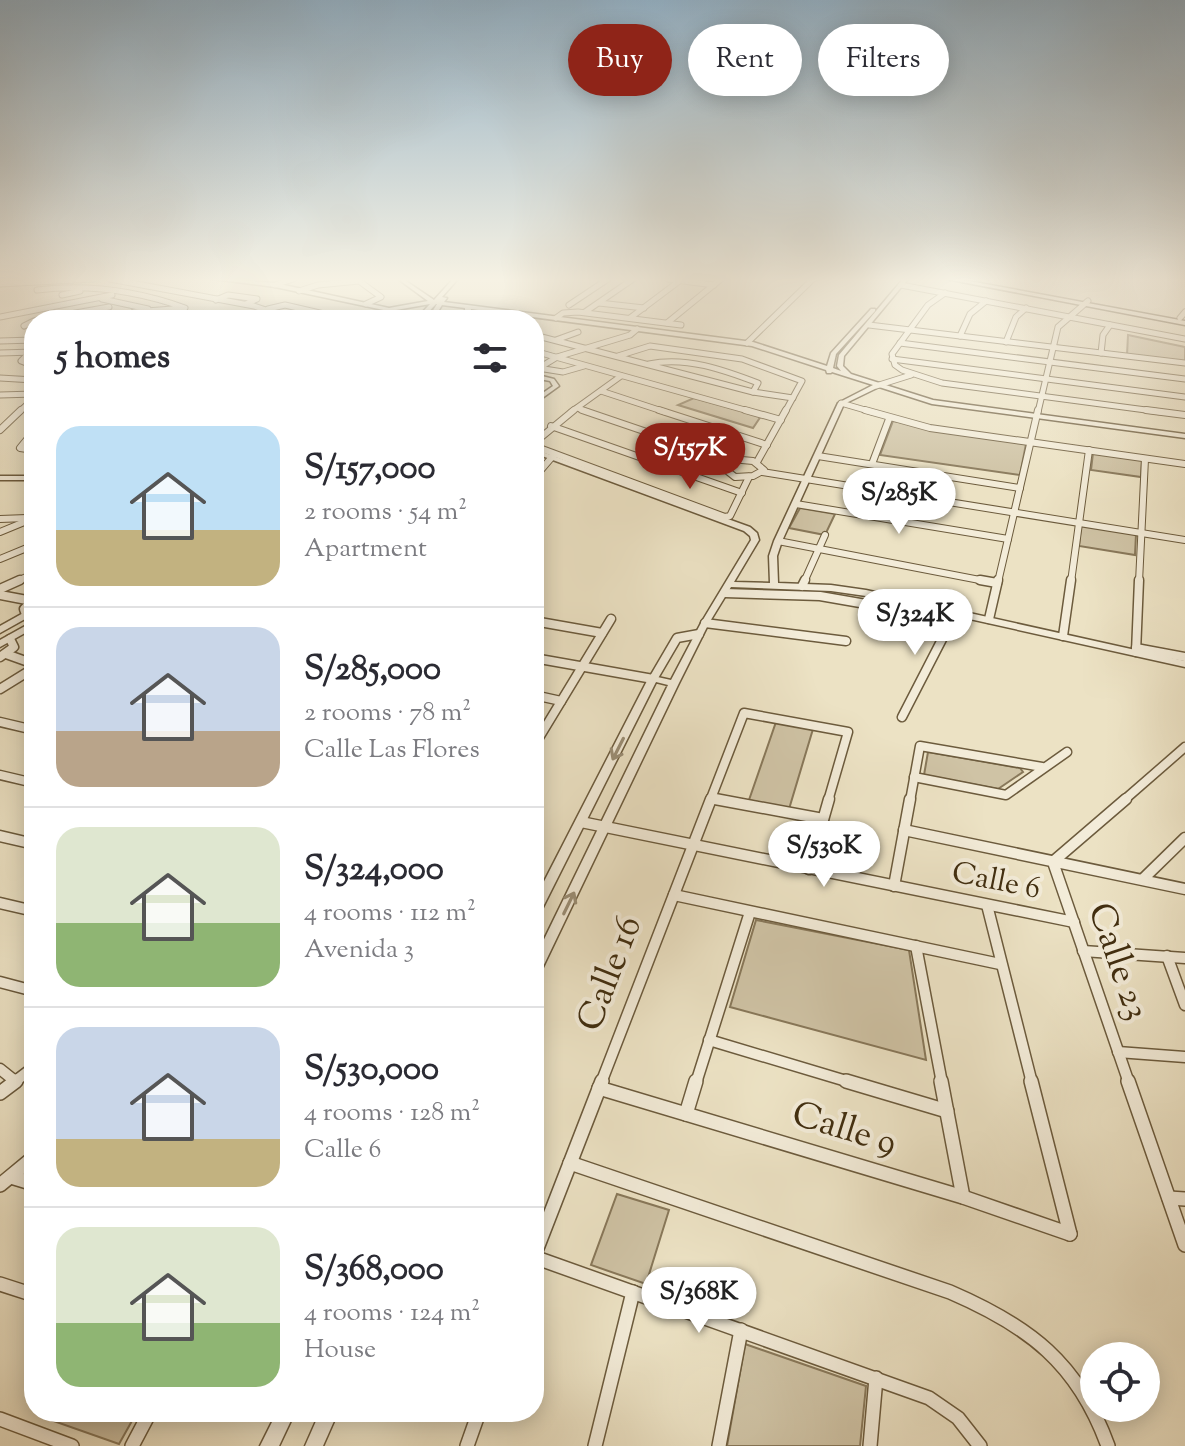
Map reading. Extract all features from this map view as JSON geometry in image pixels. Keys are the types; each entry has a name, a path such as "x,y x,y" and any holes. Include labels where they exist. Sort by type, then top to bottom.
{"street":[{"path":"618,356 648,346"},
{"path":"653,346 744,359 802,381 757,462"},
{"path":"759,346 930,405 1185,439"},
{"path":"829,370 833,354 840,346"},
{"path":"852,346 839,362 843,370 855,378"},
{"path":"892,359 898,346"},
{"path":"927,346 1185,379"},
{"path":"1048,346 1185,363"},
{"path":"1101,353 1102,346"},
{"path":"0,347 24,351"},
{"path":"544,363 586,347 753,392 793,398"},
{"path":"989,619 1053,347"},
{"path":"544,354 781,420"},
{"path":"892,359 912,375 942,383 1185,415"},
{"path":"892,359 1185,397"},
{"path":"649,364 666,361 731,372 758,383 753,392"},
{"path":"544,368 563,372 584,366"},
{"path":"829,370 874,386"},
{"path":"774,584 773,556 778,541 841,403 874,386 912,375"},
{"path":"544,434 621,376"},
{"path":"0,378 24,379"},
{"path":"544,378 552,380 556,386 544,395"},
{"path":"601,391 767,445"},
{"path":"0,395 24,396"},
{"path":"841,403 889,419 930,428 1185,464"},
{"path":"0,430 24,405"},
{"path":"577,408 729,460 757,462 763,466 762,472"},
{"path":"3,412 13,416"},
{"path":"872,464 889,419"},
{"path":"551,426 742,493"},
{"path":"544,450 725,517 730,516 749,477"},
{"path":"1063,636 1089,450"},
{"path":"544,452 747,529 755,540 699,634 544,953"},
{"path":"818,456 1020,488"},
{"path":"544,466 552,457"},
{"path":"1136,650 1145,459"},
{"path":"729,460 721,466 724,472 749,477 762,472 1185,540"},
{"path":"0,480 24,480"},
{"path":"796,504 1008,539"},
{"path":"0,519 24,518"},
{"path":"0,532 24,522"},
{"path":"802,586 825,535"},
{"path":"778,541 997,583"},
{"path":"0,559 24,549"},
{"path":"0,589 24,578"},
{"path":"728,589 774,584 866,593 954,616"},
{"path":"728,589 820,596 989,619 1063,636 1185,657"},
{"path":"0,595 24,607"},
{"path":"0,630 24,616"},
{"path":"902,717 954,616"},
{"path":"544,729 611,619"},
{"path":"0,644 10,639 24,621"},
{"path":"544,623 602,633"},
{"path":"705,623 846,641"},
{"path":"544,894 677,638 699,634"},
{"path":"3,656 14,647 10,639"},
{"path":"1136,650 1185,664"},
{"path":"3,656 24,663"},
{"path":"544,660 674,683"},
{"path":"0,689 24,673"},
{"path":"544,697 561,701"},
{"name":"Calle 16","path":"544,1231 744,713 848,732 823,819"},
{"path":"0,722 24,726"},
{"path":"894,886 920,746 1042,767"},
{"path":"1055,860 1185,747"},
{"path":"914,777 1006,795 1067,752"},
{"path":"0,775 24,781"},
{"path":"711,798 823,819 809,869"},
{"name":"Calle 6","path":"581,822 1074,922"},
{"path":"904,830 1185,889"},
{"path":"0,836 24,842"},
{"path":"1143,879 1185,838"},
{"name":"Calle 23","path":"1055,860 1054,865 1083,951 1185,1245"},
{"path":"674,895 1000,964 987,905"},
{"path":"0,903 24,909"},
{"path":"686,1114 750,912"},
{"path":"916,946 963,1197"},
{"path":"1083,951 1185,958"},
{"path":"1167,956 1185,1005"},
{"name":"Calle 9","path":"599,1088 963,1197 1070,1234 1000,964"},
{"path":"0,982 24,988"},
{"path":"709,1040 947,1111"},
{"path":"1118,1052 1185,1057"},
{"path":"0,1069 15,1081"},
{"path":"0,1093 24,1074"},
{"path":"570,1163 995,1310 1049,1349 1069,1371 1086,1396 1108,1446"},
{"path":"5,1181 24,1165"},
{"path":"1169,1198 1185,1199"},
{"path":"544,1261 929,1398 955,1413 971,1430 980,1446"},
{"path":"0,1284 24,1292"},
{"path":"595,1446 633,1292"},
{"path":"719,1446 741,1330"},
{"path":"870,1446 876,1378"},
{"path":"0,1419 72,1446"},
{"path":"132,1446 145,1422"},
{"path":"269,1446 281,1422"},
{"path":"314,1446 325,1422"},
{"path":"467,1446 475,1422"}],"shaded area":[{"path":"1127,346 1185,347 1185,362 1127,355"},
{"path":"694,398 761,416 753,428 678,405"},
{"path":"893,421 1026,444 1020,475 880,455"},
{"path":"1093,453 1142,460 1141,477 1091,470"},
{"path":"800,508 835,514 825,535 789,528"},
{"path":"1081,525 1136,534 1135,555 1079,546"},
{"path":"776,722 813,729 789,809 749,800"},
{"path":"928,752 1020,768 1023,772 998,789 924,775"},
{"path":"756,920 909,950 926,1060 730,1007"},
{"path":"617,1194 669,1210 646,1284 591,1265"},
{"path":"745,1344 866,1386 860,1446 727,1446"},
{"path":"56,1422 131,1422 119,1444"}]}
